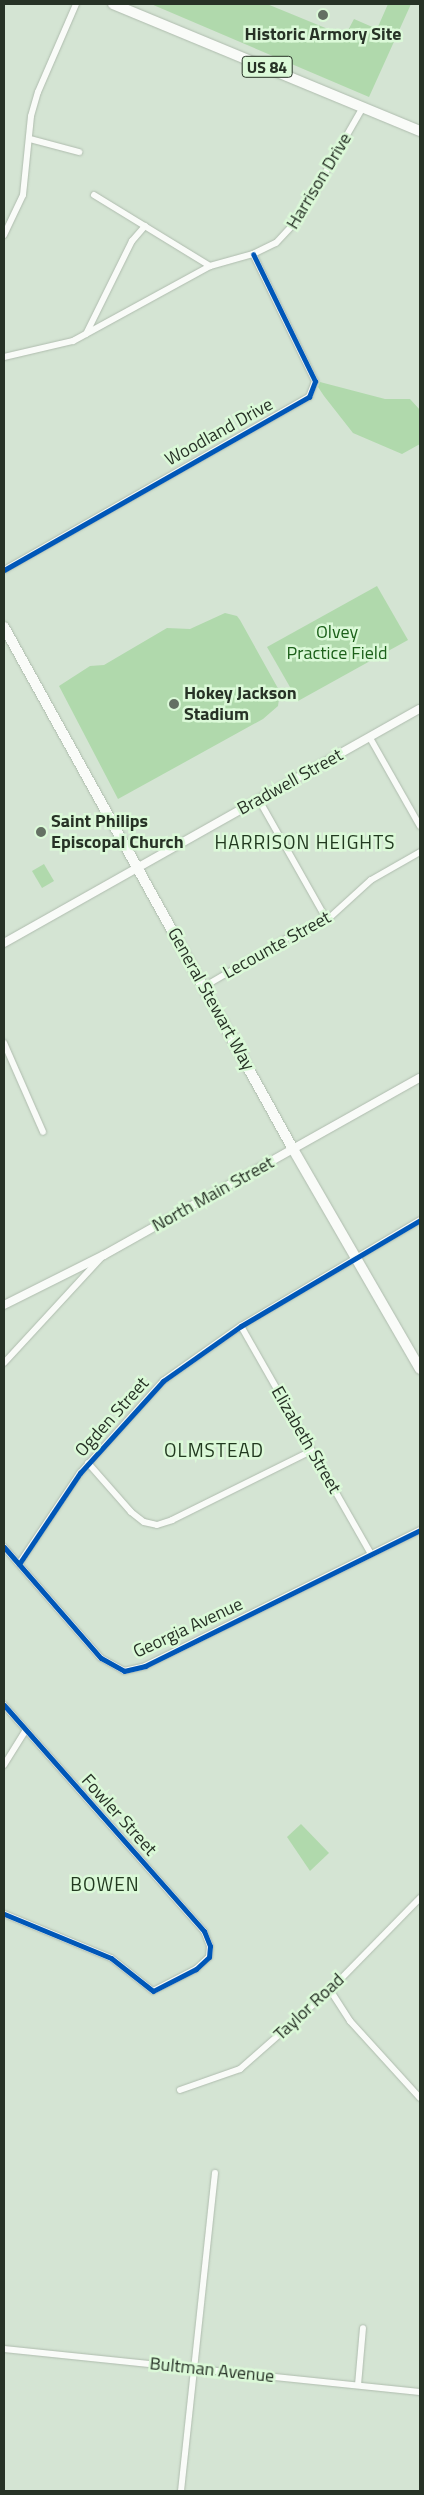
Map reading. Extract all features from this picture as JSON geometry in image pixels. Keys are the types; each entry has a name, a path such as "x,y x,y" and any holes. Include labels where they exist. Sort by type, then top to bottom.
{"main road":[{"name":"US 84","path":"113,4 420,131"},
{"name":"General Stewart Way","path":"4,628 139,867 293,1149 358,1256 420,1369"}],"street":[{"path":"4,235 23,195 38,92 76,4"},
{"name":"Harrison Drive","path":"4,357 60,346 86,334 210,266 252,254 288,233 363,107"},
{"path":"30,139 80,152"},
{"path":"94,195 210,266"},
{"path":"86,334 132,241 145,226"},
{"name":"Woodland Drive","path":"4,570 309,397 315,382 252,254"},
{"name":"Bradwell Street","path":"4,943 420,709"},
{"path":"370,738 420,826"},
{"path":"259,800 327,920"},
{"name":"Lecounte Street","path":"205,986 282,940 327,920 371,880 420,852"},
{"path":"4,1042 43,1132"},
{"name":"North Main Street","path":"4,1305 104,1255 420,1078"},
{"name":"Ogden Street","path":"19,1564 88,1463 163,1381 241,1326 420,1220"},
{"path":"4,1363 104,1255"},
{"name":"Elizabeth Street","path":"241,1326 371,1554"},
{"path":"88,1463 131,1512 144,1522 157,1525 172,1520 312,1451"},
{"name":"Georgia Avenue","path":"4,1547 101,1658 124,1671 145,1666 420,1530"},
{"name":"Fowler Street","path":"4,1706 25,1732 204,1931 210,1946 210,1957 196,1969 153,1991 111,1958 4,1914"},
{"path":"4,1765 25,1732"},
{"name":"Taylor Road","path":"180,2090 240,2069 330,1990 420,1898"},
{"path":"330,1990 350,2021 420,2098"},
{"path":"181,2491 215,2172"},
{"path":"358,2385 363,2328"},
{"name":"Bultman Avenue","path":"4,2349 193,2367 420,2392"}],"green space":[{"path":"151,4 267,4 345,36 354,19 377,29 388,4 411,4 369,97"},
{"path":"320,382 385,399 410,399 420,410 420,444 402,454 353,433 318,387"},
{"name":"Olvey Practice Field","path":"377,586 408,640 298,701 267,647"},
{"name":"Hokey Jackson Stadium","path":"225,613 237,616 240,620 280,692 278,706 263,719 118,799 59,686 90,666 104,665 167,628 190,629"},
{"path":"44,864 54,881 42,888 32,871"},
{"path":"301,1824 329,1853 310,1871 287,1837"}],"cycle path":[{"path":"4,570 309,397 315,381 253,254"},
{"path":"19,1564 80,1473 163,1381 241,1326 420,1220"},
{"path":"4,1547 101,1658 124,1671 145,1666 420,1530"},
{"path":"4,1705 204,1931 210,1946 209,1957 196,1969 153,1991 111,1958 4,1914"}],"place":[{"name":"Historic Armory Site","path":"323,15"},
{"name":"Hokey Jackson Stadium","path":"174,704"},
{"name":"Saint Philips Episcopal Church","path":"41,832"}],"district":[{"name":"HARRISON HEIGHTS","path":"305,842"},
{"name":"OLMSTEAD","path":"214,1450"},
{"name":"BOWEN","path":"105,1884"}]}
